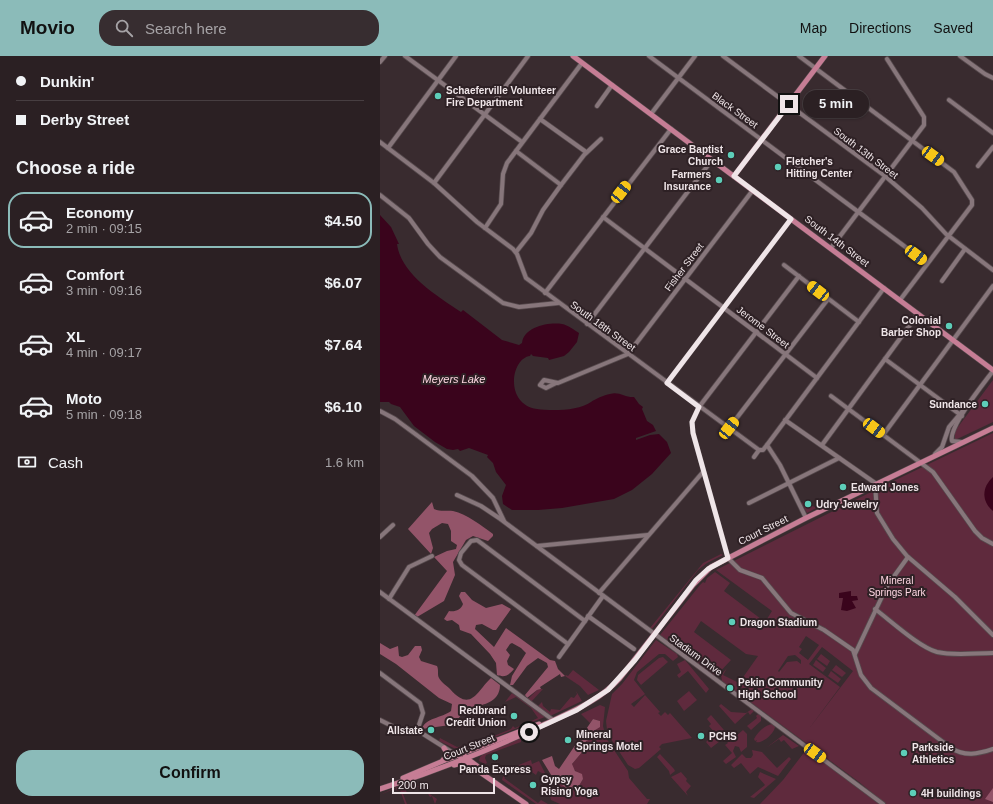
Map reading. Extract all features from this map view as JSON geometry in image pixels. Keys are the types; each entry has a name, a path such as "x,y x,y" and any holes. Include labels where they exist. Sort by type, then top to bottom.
{"main road":[{"name":"South 14th Street","path":"573,56 993,370"},
{"path":"734,176 825,56"},
{"name":"Court Street","path":"380,789 447,766 461,757 586,705 608,690 620,678 699,577 711,567 806,518 993,428"},
{"name":"Court Street","path":"380,789 443,761 482,752 552,720"},
{"path":"443,761 448,754 444,748"},
{"path":"479,769 476,758 482,752"},
{"path":"461,757 526,804"},
{"path":"447,766 458,764 479,769"}],"street":[{"path":"380,62 385,56"},
{"path":"405,56 522,142"},
{"path":"388,148 456,56"},
{"path":"434,183 528,56"},
{"name":"Black Street","path":"649,56 927,263"},
{"path":"651,114 695,56"},
{"name":"South 13th Street","path":"723,56 886,176 922,208 948,236 993,270"},
{"path":"799,56 955,173 972,203 900,300"},
{"path":"960,56 993,78"},
{"path":"831,248 925,122 924,117 888,59"},
{"path":"485,228 501,204 500,180 505,168 522,142 582,63"},
{"path":"597,106 612,85"},
{"path":"949,100 993,133"},
{"path":"540,119 586,152"},
{"path":"545,293 671,129"},
{"path":"380,142 434,183 485,228 516,252 531,233 543,210 561,185 586,152 601,139"},
{"path":"978,166 993,147"},
{"path":"516,151 561,185"},
{"path":"588,324 712,160"},
{"name":"Fisher Street","path":"628,354 754,190"},
{"path":"380,195 409,218 428,244 440,257 503,303 519,307 558,303"},
{"name":"Jerome Street","path":"603,217 817,378"},
{"path":"667,383 791,219"},
{"path":"942,281 965,250"},
{"name":"South 18th Street","path":"516,252 524,276 558,303 759,450"},
{"path":"784,265 859,322"},
{"path":"799,276 699,407 694,416 692,428 702,472 728,558 740,570 762,578 791,613 834,636 855,654 861,675 871,688 951,748 960,753 969,755 993,749"},
{"path":"883,435 993,286"},
{"path":"754,457 759,450 763,450 767,445 884,288"},
{"path":"729,428 828,299"},
{"path":"822,445 918,314"},
{"path":"556,383 628,354"},
{"path":"885,359 960,415"},
{"path":"927,460 941,448 949,427 960,415 993,370"},
{"path":"831,396 921,463 936,476 980,536 993,544"},
{"path":"380,411 395,419 472,476 493,498 505,523"},
{"path":"960,415 951,438 955,443 967,441"},
{"path":"785,420 876,484 876,506 878,515 886,530 908,557 956,598 993,635"},
{"path":"767,445 789,483 806,518"},
{"path":"749,503 839,458"},
{"path":"559,657 585,621 601,595 648,535 702,472"},
{"name":"Stadium Drive","path":"457,495 489,511 883,804"},
{"path":"380,537 392,525"},
{"path":"537,546 648,535"},
{"path":"568,644 459,562 461,553 474,539 479,540 585,621"},
{"path":"389,599 409,567 432,556"},
{"path":"855,654 888,582 908,557"},
{"path":"380,592 552,720"},
{"path":"876,609 922,644 934,651 946,653 993,653"},
{"path":"588,616 634,649"},
{"path":"380,673 420,703 422,714 417,731"},
{"path":"380,720 396,728 417,731 461,757"},
{"path":"435,742 461,757"}],"green space":[{"path":"993,380 993,422 955,440 955,431"},
{"name":"Mineral Springs Park","path":"993,433 993,804 886,804 859,782 722,681 721,675 727,668 723,675 739,683 758,656 746,654 701,621 694,632 731,660 717,675 713,675 660,635 700,585 703,582 705,583 707,578 715,572 730,583 724,591 765,622 772,611 716,570 879,488","holes":["806,636 819,645 808,660 799,653 802,649 799,647","822,647 853,671 808,730 840,687 809,664","795,655 801,660 801,664 797,661 787,662 779,672 778,671 788,656"]},
{"path":"804,501 807,508 812,506 816,507 824,502 827,502 807,513 802,504"},
{"path":"721,554 723,555 707,563 698,570 652,629 650,628 703,563"},
{"path":"656,640 677,654 678,657 673,661 665,654 659,654 637,672 634,680 645,694 631,704 634,707 645,695 660,712 658,713 661,716 665,712 668,715 670,713 692,738 662,744 659,747 661,749 639,768 635,769 628,765 611,739 607,730 606,721 612,694 622,684"},
{"path":"821,654 830,661 827,666 817,659"},
{"path":"663,657 668,662 641,685 637,680 638,675 659,658"},
{"path":"685,660 709,689 706,693 688,671 679,678 677,675 681,672 677,664"},
{"path":"816,660 826,668 823,672 813,665"},
{"path":"836,665 846,673 842,677 832,670"},
{"path":"573,670 599,690 588,695 580,686 565,676 568,676"},
{"path":"831,671 841,679 838,683 828,676"},
{"path":"543,689 531,702 526,698 529,698 537,690"},
{"path":"576,691 582,701 550,716 537,707 542,702 543,706 550,712 551,709 560,710 571,697 574,698 577,694"},
{"path":"689,691 697,700 684,711 677,701"},
{"path":"512,693 545,717 485,741 486,739 511,729 513,726 515,728 538,718 531,708 516,697 505,702"},
{"path":"721,704 731,712 746,713 752,709 754,711 750,715 748,712 735,724 719,706"},
{"path":"600,705 605,707 603,726 606,738 628,771 629,778 647,799 650,799 647,804 560,804 551,800 550,796 556,788 556,783 559,783 572,790 577,789 583,779 572,767 572,764 583,751 586,741 592,737 592,733 595,731 600,721 593,719 590,723 581,714"},
{"path":"758,714 761,716 761,721 751,730 747,726 757,718 756,716"},
{"path":"711,715 730,737 733,735 735,737 743,730 747,734 747,747 741,752 739,747 735,746 733,751 736,757 726,764 723,761 732,753 725,745 728,743 724,738 711,748 706,742 715,733 709,726 711,724 707,719"},
{"path":"772,724 775,727 770,735 764,740 756,742 757,740 755,741 754,739 759,732"},
{"path":"783,735 799,746 792,749 784,740 781,742 779,739 766,748"},
{"path":"440,738 457,747 478,743 458,750 439,741"},
{"path":"521,738 521,742 486,755 485,758 487,763 485,764 479,761 483,754"},
{"path":"752,750 762,752 777,768 789,757 791,759 778,776 758,767 750,774 741,763 734,768 731,765 742,754 746,758 751,758 753,755"},
{"path":"806,750 879,804 760,804 783,780"},
{"path":"660,754 675,771 670,775 669,771 657,757"},
{"path":"531,760 532,764 539,761 546,775 538,771 536,775 525,767 522,771 519,769 516,773 514,772 514,767"},
{"path":"513,767 514,772 511,774 511,769"},
{"path":"681,772 691,786 686,792 688,796 671,777"},
{"path":"760,772 776,779 754,798 750,797 765,785 758,777"},
{"path":"504,773 507,775 504,778 538,803 541,800 548,804 536,804 502,780"},
{"path":"412,782 425,791 415,785 405,790 407,792 403,794 407,804 405,804 400,790 397,791 396,788 380,795 394,788"},
{"path":"427,792 437,799 435,804 432,796 430,797"}],"shaded area":[{"path":"432,502 434,509 453,511 464,515 484,527 493,534 493,536 488,541 473,536 466,540 453,562 455,575 444,601 417,617 414,616 447,571 434,557 456,549 457,545 451,541 451,531 448,524 442,523 432,529 429,533 433,548 431,554 408,529"},
{"path":"461,592 465,592 472,600 486,608 502,604 511,609 496,630 482,624 476,625 475,629 494,647 506,628 550,660 555,661 558,669 565,676 561,677 560,674 540,687 541,689 537,690 527,698 525,695 548,667 547,663 538,658 527,666 513,685 510,685 512,676 526,653 512,643 506,650 510,655 507,661 508,665 514,669 507,675 497,675 496,663 490,654 471,634 460,630 459,625 452,620 447,621 444,619 449,611 458,610 461,608 463,604 459,596"},
{"path":"380,643 390,649 398,646 399,656 402,657 408,655 415,646 421,646 422,650 419,657 421,661 437,666 440,679 457,696 463,699 469,699 477,694 491,678 500,685 497,696 493,700 483,705 466,708 456,722 450,725 422,729 430,720 451,711 452,704 439,698 396,664 380,654"},
{"path":"593,719 600,721 600,727 592,732 591,739 586,741 583,751 572,764 575,771 582,774 583,779 577,789 568,789 559,783 556,783 542,760 552,756 555,766 559,769"},
{"path":"993,788 993,802 985,799"}],"water":[{"name":"Meyers Lake","path":"380,215 391,227 399,244 397,244 400,255 413,275 432,292 461,312 463,310 502,340 519,345 522,343 527,333 532,329 550,324 569,326 579,333 577,342 564,356 549,360 548,358 533,356 531,354 518,364 514,381 515,391 519,399 526,405 537,409 565,410 586,405 600,397 613,393 634,397 643,407 642,409 647,421 653,425 656,431 636,438 636,440 650,435 659,434 667,442 671,453 652,474 632,490 614,499 562,508 538,510 512,510 503,504 502,496 506,485 496,472 493,463 487,457 488,455 469,448 460,451 458,449 447,449 414,426 400,407 389,402 380,402"},
{"path":"993,477 993,511 986,503 984,494 989,481"},
{"path":"851,591 851,596 857,596 858,600 852,601 856,608 847,611 841,610 843,598 839,598 839,593"}],"place":[{"name":"Schaeferville Volunteer Fire Department","path":"438,96"},
{"name":"Grace Baptist Church","path":"731,155"},
{"name":"Fletcher's Hitting Center","path":"778,167"},
{"name":"Farmers Insurance","path":"719,180"},
{"name":"Colonial Barber Shop","path":"949,326"},
{"name":"Sundance","path":"985,404"},
{"name":"Edward Jones","path":"843,487"},
{"name":"Udry Jewelry","path":"808,504"},
{"name":"Dragon Stadium","path":"732,622"},
{"name":"Pekin Community High School","path":"730,688"},
{"name":"Redbrand Credit Union","path":"514,716"},
{"name":"Allstate","path":"431,730"},
{"name":"PCHS","path":"701,736"},
{"name":"Mineral Springs Motel","path":"568,740"},
{"name":"Parkside Athletics","path":"904,753"},
{"name":"Panda Express","path":"495,757"},
{"name":"Gypsy Rising Yoga","path":"533,785"},
{"name":"4H buildings","path":"913,793"}],"route":[{"path":"529,732 577,710 608,690 635,660 696,580 708,569 728,558 702,472 692,428 692,422 699,407 667,383 791,219 734,176 789,104"}]}
